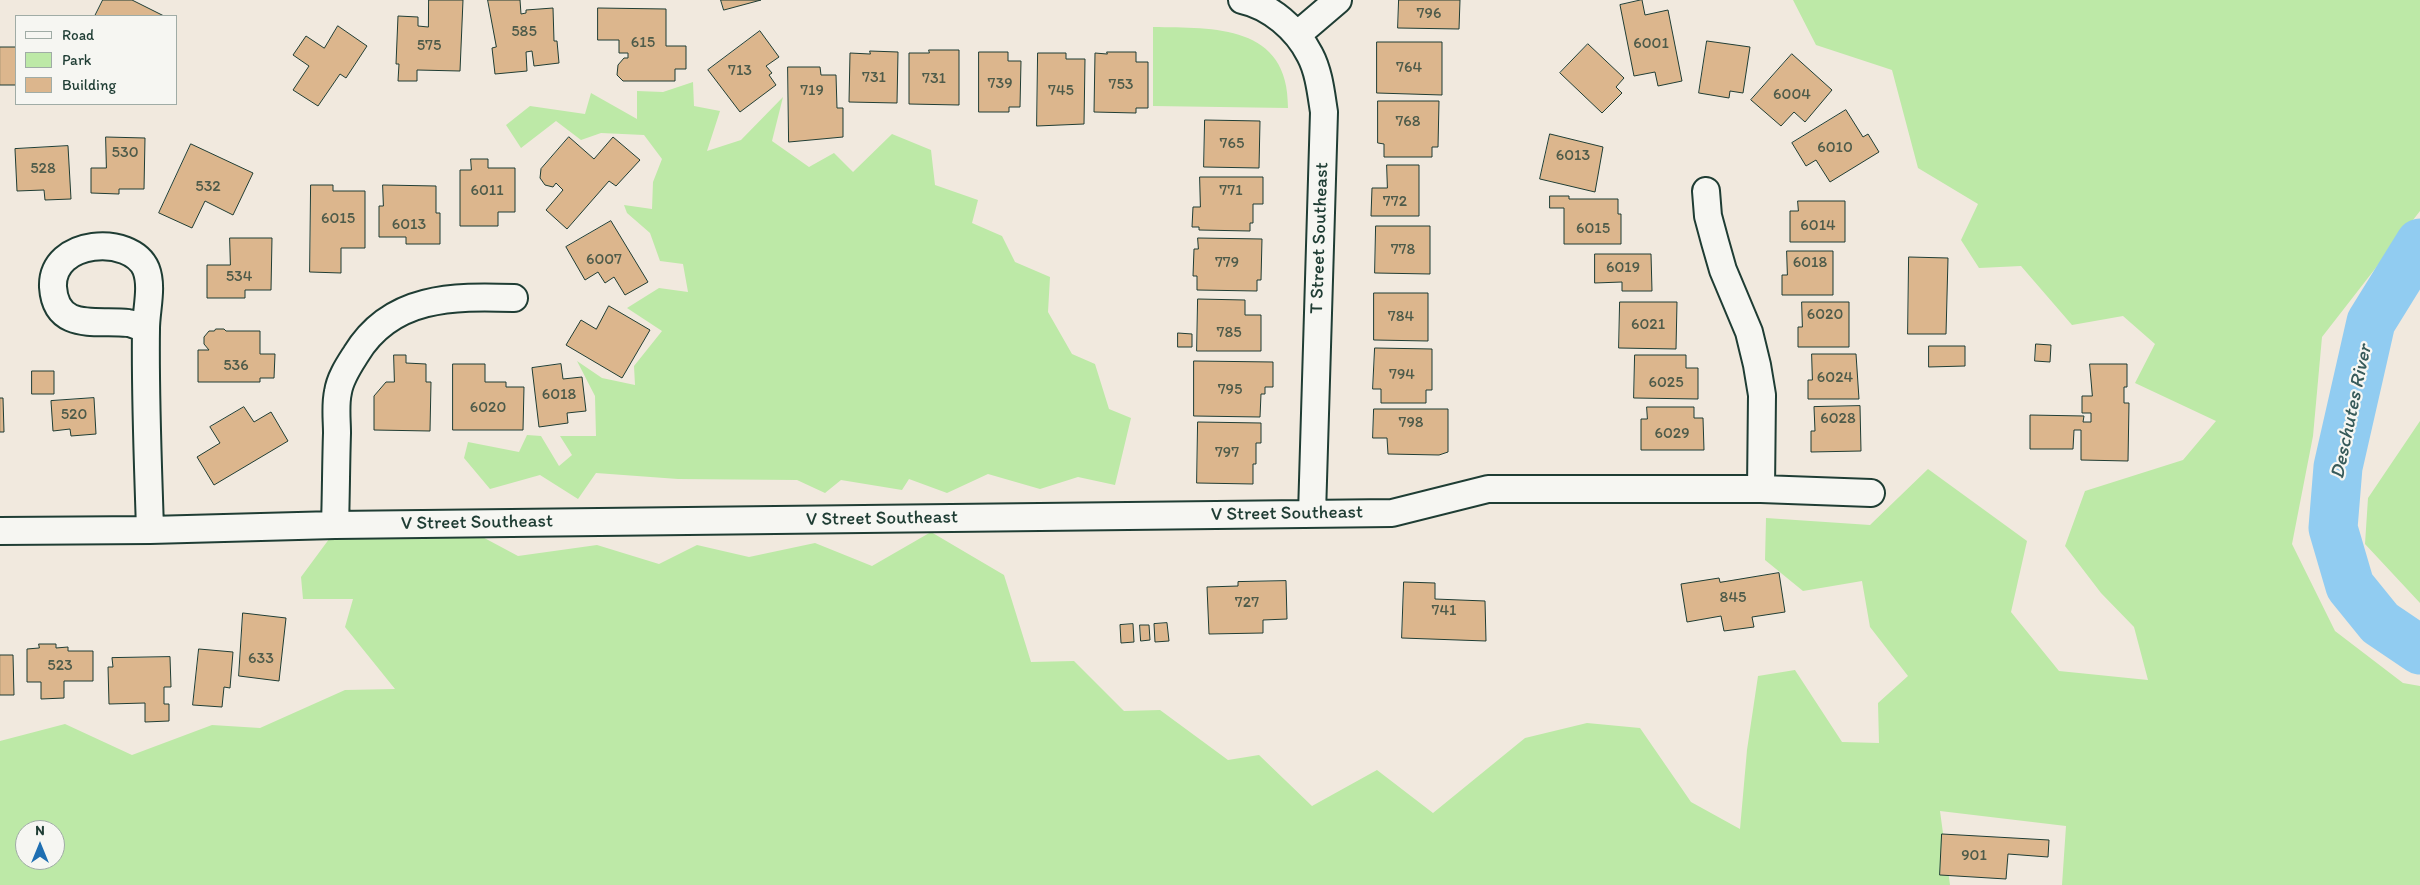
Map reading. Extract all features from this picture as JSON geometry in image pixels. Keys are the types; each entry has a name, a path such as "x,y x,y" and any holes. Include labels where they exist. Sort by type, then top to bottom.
{"street":[{"name":"T Street Southeast","path":"1242,0 1252,2 1279,17 1297,36 1310,55 1320,83 1324,112 1312,514"},
{"path":"1297,36 1338,0"},
{"path":"1706,191 1708,216 1723,270 1749,332 1757,365 1762,395 1761,490"},
{"path":"336,524 338,392 346,370 363,342 381,323 405,310 434,301 472,297 514,298"},
{"path":"146,329 150,530"},
{"name":"V Street Southeast","path":"0,531 150,530 336,524 1392,513 1488,490 1761,490 1871,494"}],"green space":[{"path":"1793,0 2420,0 2420,211 2322,337 2313,436 2292,544 2335,631 2403,683 2420,686 2420,885 2062,885 2066,826 1940,811 1950,885 0,885 0,741 65,724 132,755 212,725 260,728 345,690 395,689 345,627 353,599 303,599 301,577 335,531 475,533 518,556 597,545 659,564 697,545 749,557 815,543 872,566 931,532 1004,575 1031,662 1074,661 1124,711 1160,710 1228,760 1259,755 1312,806 1377,770 1433,813 1525,738 1587,723 1640,728 1691,802 1740,829 1747,750 1758,676 1795,670 1842,742 1879,743 1878,703 1908,676 1870,627 1862,581 1803,591 1765,560 1766,518 1870,525 1928,469 2027,541 2011,612 2059,671 2148,680 2134,627 2101,593 2065,546 2085,491 2183,460 2216,421 2135,383 2155,344 2123,316 2072,325 2021,266 1979,268 1961,240 1978,204 1918,168 1892,70 1816,45"},
{"path":"1153,27 1200,28 1223,31 1244,36 1262,46 1276,60 1285,80 1288,108 1153,106"},
{"path":"693,82 694,106 720,111 707,151 741,140 783,97 772,141 809,167 834,153 853,172 892,134 931,150 935,185 978,200 972,223 1002,236 1015,262 1050,277 1048,312 1072,354 1095,364 1109,409 1131,418 1115,485 1078,477 1040,489 988,474 947,493 909,479 902,490 841,480 825,493 797,480 678,479 596,473 578,499 540,475 490,489 464,458 468,442 519,452 527,435 541,436 559,466 572,455 560,436 596,436 595,396 577,361 602,378 635,385 634,366 662,331 627,308 659,288 688,292 683,264 660,261 650,233 627,213 624,205 652,209 653,182 662,159 644,135 601,133 581,140 556,121 521,148 506,125 530,106 585,114 591,93 637,119 637,91 663,92"},
{"path":"2420,421 2420,603 2365,544 2368,498"}],"building":[{"path":"103,0 132,0 162,15 96,15"},
{"path":"429,0 463,0 460,71 417,70 417,81 398,81 399,64 396,64 398,16 418,17 418,26 428,27"},
{"path":"488,0 520,0 521,14 526,13 526,10 553,8 554,41 557,41 559,63 534,66 532,51 526,52 527,71 495,74 492,48 496,47"},
{"path":"721,0 761,0 724,10"},
{"path":"1399,0 1460,0 1459,29 1398,28"},
{"path":"1642,0 1645,15 1668,10 1682,81 1658,86 1655,72 1634,76 1620,5"},
{"path":"598,8 666,9 666,46 686,46 686,69 675,69 675,81 623,81 617,75 618,65 624,58 628,58 628,53 619,53 619,40 598,40"},
{"path":"338,26 367,46 346,78 340,74 318,106 293,90 309,66 293,55 306,36 324,48"},
{"path":"760,31 779,57 766,66 772,73 769,75 776,85 740,112 708,70"},
{"path":"1707,41 1750,47 1743,93 1730,91 1729,98 1699,93"},
{"path":"1377,42 1442,42 1442,95 1377,93"},
{"path":"1588,44 1624,78 1616,87 1622,93 1602,113 1560,73"},
{"path":"0,47 15,47 15,85 0,85"},
{"path":"929,50 959,50 959,105 909,104 909,53 929,53"},
{"path":"870,51 898,52 897,103 849,102 850,53 870,54"},
{"path":"979,52 1008,52 1008,61 1021,61 1020,107 1009,107 1009,112 979,112"},
{"path":"1107,52 1136,52 1136,62 1148,62 1148,108 1136,108 1136,113 1094,112 1095,53 1107,54"},
{"path":"1038,53 1066,53 1066,59 1085,59 1084,124 1037,126"},
{"path":"1792,54 1832,90 1805,122 1794,112 1781,126 1751,100"},
{"path":"788,67 820,67 821,75 836,75 837,108 843,108 843,137 789,142"},
{"path":"1378,101 1439,101 1438,147 1432,147 1432,157 1384,157 1384,144 1378,143"},
{"path":"1846,110 1863,137 1868,134 1879,152 1830,182 1816,160 1806,166 1792,143"},
{"path":"1205,120 1260,121 1259,168 1204,167"},
{"path":"1550,134 1603,147 1595,192 1540,179"},
{"path":"106,137 145,138 144,189 119,189 119,194 91,193 91,168 106,168"},
{"path":"569,137 594,159 613,137 640,160 616,186 609,181 567,229 546,210 563,190 556,183 553,187 545,185 540,178 541,169"},
{"path":"191,144 253,173 233,215 205,201 192,228 159,213"},
{"path":"68,146 71,199 45,200 44,190 17,191 15,149"},
{"path":"471,159 488,159 488,168 515,168 515,212 498,212 498,226 460,226 460,170 471,170"},
{"path":"1387,165 1419,165 1419,216 1371,216 1372,188 1387,188"},
{"path":"1200,177 1263,177 1263,204 1253,204 1253,223 1250,223 1250,231 1199,230 1199,227 1192,227 1193,207 1200,207"},
{"path":"311,185 333,185 333,191 365,191 365,248 341,248 341,273 310,272"},
{"path":"383,185 436,186 436,213 440,213 440,244 406,244 406,237 379,237 379,206 383,206"},
{"path":"1550,196 1569,196 1569,199 1618,199 1618,214 1621,214 1621,244 1564,244 1564,208 1550,208"},
{"path":"1798,201 1845,201 1845,242 1790,242 1790,211 1798,211"},
{"path":"611,221 648,282 625,295 614,277 605,283 598,272 585,280 566,247"},
{"path":"1376,226 1430,226 1430,274 1375,273"},
{"path":"230,238 272,238 271,290 245,290 245,298 207,298 207,265 230,265"},
{"path":"1198,238 1262,239 1261,280 1257,280 1257,291 1197,290 1197,276 1193,276 1194,249 1198,249"},
{"path":"1787,251 1833,251 1833,295 1782,295 1782,275 1787,275"},
{"path":"1595,254 1651,254 1652,291 1622,291 1622,282 1595,283"},
{"path":"1909,257 1948,258 1946,334 1908,334"},
{"path":"1374,293 1428,293 1428,341 1374,340"},
{"path":"1198,299 1245,300 1245,315 1261,315 1261,351 1197,351"},
{"path":"1620,302 1677,302 1676,349 1619,348"},
{"path":"1802,302 1849,302 1849,347 1798,347 1798,327 1802,327"},
{"path":"609,306 650,330 622,378 566,345 581,320 596,329"},
{"path":"224,329 226,331 260,331 260,354 275,354 274,378 260,378 260,382 198,382 198,350 209,350 204,344 204,337 209,331"},
{"path":"1178,333 1192,334 1192,347 1178,347"},
{"path":"2036,344 2051,345 2050,362 2035,361"},
{"path":"1929,346 1965,346 1965,366 1929,367"},
{"path":"1375,348 1432,349 1432,390 1426,390 1426,403 1381,403 1381,389 1373,389"},
{"path":"1812,354 1856,354 1859,399 1808,399 1808,380 1812,380"},
{"path":"394,355 406,355 406,363 426,364 426,382 431,382 430,431 374,430 374,396 386,382 394,382"},
{"path":"1635,355 1686,355 1686,368 1698,368 1698,399 1634,398"},
{"path":"1194,361 1273,362 1273,387 1265,387 1265,394 1261,394 1260,417 1194,416"},
{"path":"453,364 485,364 485,382 506,382 506,387 524,387 523,430 453,430"},
{"path":"561,364 563,379 582,377 586,411 567,413 568,423 539,427 532,368"},
{"path":"2090,364 2127,364 2127,387 2124,387 2124,403 2129,403 2128,461 2081,460 2081,430 2074,430 2073,449 2030,449 2030,415 2084,416 2083,422 2091,422 2091,413 2082,413 2082,396 2092,396"},
{"path":"32,371 54,371 54,394 32,394"},
{"path":"0,398 3,398 4,432 0,432"},
{"path":"94,398 96,434 71,436 70,429 53,431 51,401"},
{"path":"1860,406 1861,451 1811,452 1811,431 1815,431 1814,407"},
{"path":"244,407 254,422 271,412 288,441 214,485 197,457 220,443 210,427"},
{"path":"1647,407 1694,407 1694,418 1703,418 1704,450 1641,450 1641,419 1647,419"},
{"path":"1374,409 1448,409 1448,452 1439,455 1388,454 1387,438 1373,438"},
{"path":"1198,422 1261,423 1261,443 1256,443 1256,464 1253,464 1253,484 1197,483"},
{"path":"1779,573 1785,612 1752,617 1754,627 1724,631 1721,616 1687,622 1681,584 1719,578 1720,582"},
{"path":"1286,581 1287,619 1263,620 1263,633 1209,634 1207,587 1238,586 1238,582"},
{"path":"1404,582 1435,583 1435,599 1485,601 1486,641 1402,638"},
{"path":"243,613 286,618 279,681 239,676"},
{"path":"1167,623 1169,641 1155,642 1154,624"},
{"path":"1133,624 1134,642 1121,643 1120,625"},
{"path":"1140,625 1149,625 1150,640 1141,641"},
{"path":"39,644 56,644 56,648 68,647 68,651 93,651 93,681 64,681 64,698 41,699 41,682 27,682 27,649 39,648"},
{"path":"199,649 233,652 230,688 224,687 222,707 193,705"},
{"path":"0,655 13,655 14,695 0,695"},
{"path":"170,657 171,687 164,687 164,704 169,704 169,721 145,722 145,703 109,704 108,667 113,667 112,658"},
{"path":"1942,834 2049,840 2048,857 2008,854 2006,879 1940,875"}],"waterway":[{"name":"Deschutes River","path":"2420,243 2371,322 2338,467 2333,528 2350,586 2380,623 2420,650"}]}
